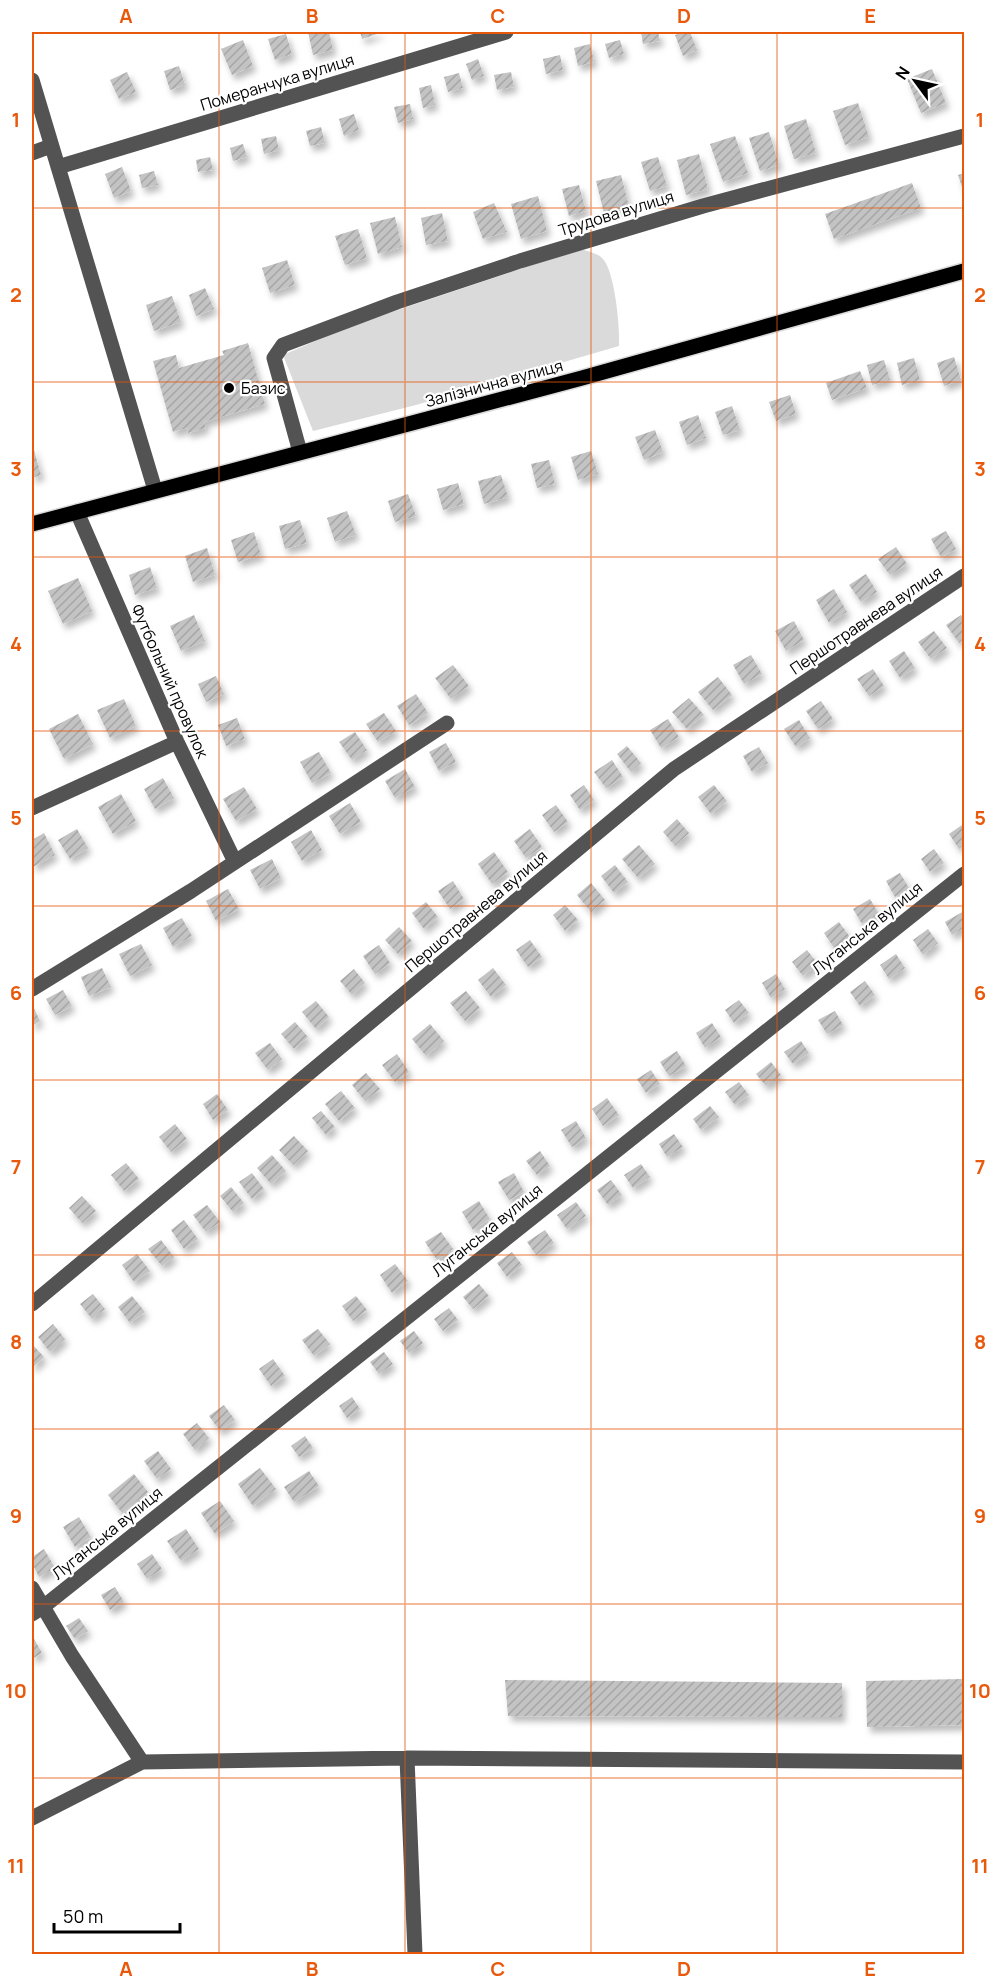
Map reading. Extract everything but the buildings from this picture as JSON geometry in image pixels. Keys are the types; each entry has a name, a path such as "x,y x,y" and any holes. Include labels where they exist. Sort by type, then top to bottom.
{"main road":[{"name":"Залізнична вулиця","path":"32,524 582,378 964,272"}],"street":[{"name":"Померанчука вулиця","path":"58,167 506,32"},
{"path":"32,81 155,490"},
{"name":"Трудова вулиця","path":"300,452 274,358 283,345 397,302 520,261 703,206 964,136"},
{"path":"32,153 51,146"},
{"name":"Футбольний провулок","path":"76,512 177,742 235,862"},
{"name":"Першотравнева вулиця","path":"32,1304 674,769 964,576"},
{"path":"32,988 235,862 447,723"},
{"path":"32,808 177,742"},
{"name":"Луганська вулиця","path":"37,1611 964,874"},
{"path":"32,1588 37,1611 72,1656 142,1762"},
{"path":"407,1758 415,1954"},
{"path":"32,1818 142,1762 407,1758 964,1762"}],"shaded area":[{"path":"580,249 592,252 607,264 616,300 619,346 416,405 313,431 283,355 350,326"}],"place":[{"name":"Базис","path":"229,388"}]}
